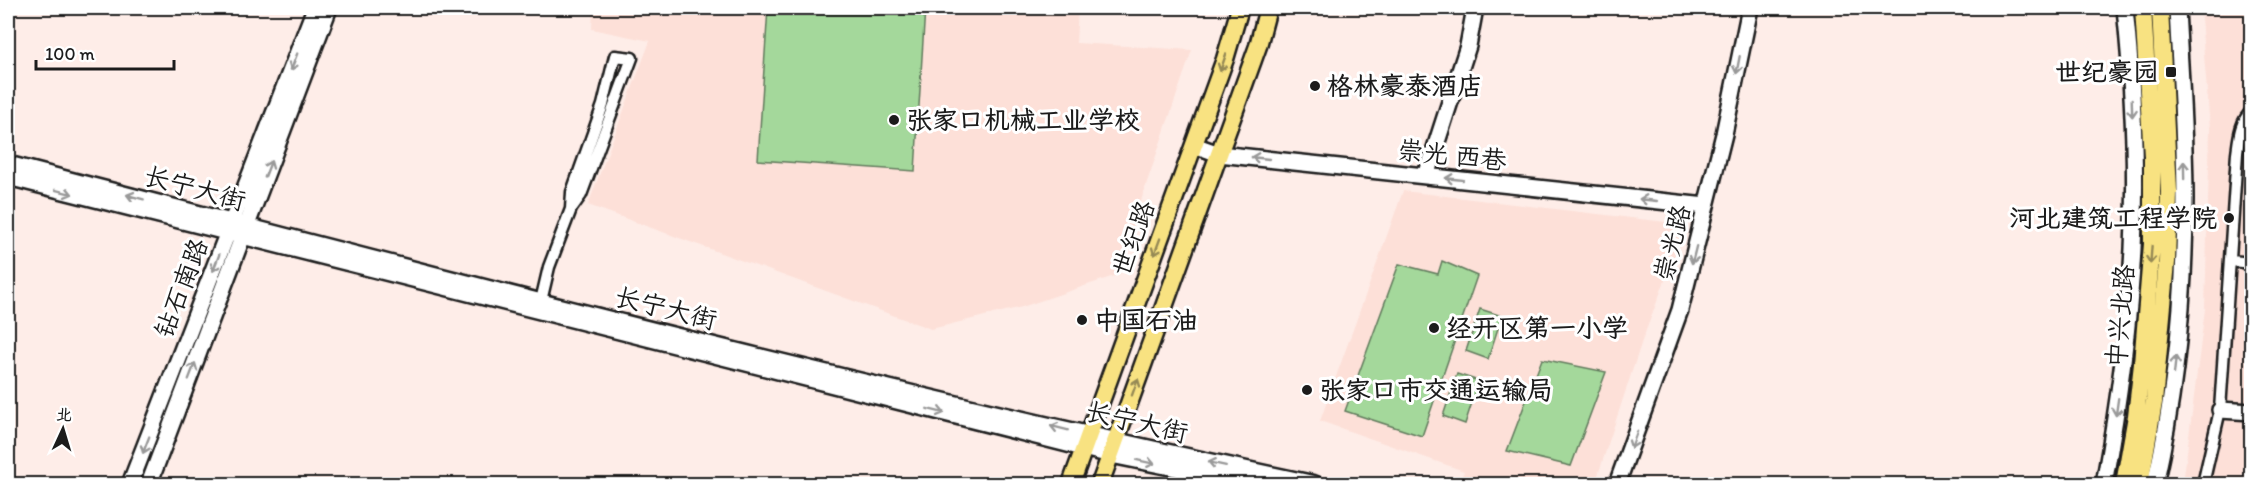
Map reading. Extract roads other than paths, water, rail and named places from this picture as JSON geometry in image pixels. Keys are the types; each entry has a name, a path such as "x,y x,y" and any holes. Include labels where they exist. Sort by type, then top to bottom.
{"main road":[{"name":"钻石南路","path":"149,484 315,8"},
{"name":"钻石南路","path":"130,484 329,8"},
{"name":"世纪路","path":"1071,484 1225,59 1240,8"},
{"name":"世纪路","path":"1100,484 1258,46 1268,8"},
{"path":"1426,176 1468,46 1475,8"},
{"name":"崇光路","path":"1617,484 1680,310 1724,134 1750,8"},
{"path":"2104,484 2122,372 2133,250 2134,165 2125,8"},
{"path":"2136,8 2145,49"},
{"name":"中兴北路","path":"2124,484 2141,374 2152,244 2152,157 2143,8"},
{"name":"中兴北路","path":"2140,484 2154,402 2167,262 2169,192 2160,8"},
{"path":"2163,49 2166,8"},
{"path":"2156,484 2175,371 2184,258 2184,158 2177,8"},
{"name":"崇光 西巷","path":"1194,145 1219,154 1706,206"},
{"name":"长宁大街","path":"8,164 237,230 1086,442"},
{"name":"长宁大街","path":"8,177 541,301 1254,484"},
{"path":"2220,410 2252,412"},
{"name":"长宁大街","path":"1113,449 1315,484"}],"street":[{"path":"541,301 549,267 571,208 572,192 603,105 615,56 632,58 581,195 571,208"},
{"path":"2204,484 2220,410 2237,153 2240,132 2246,116 2252,111"},
{"path":"2231,261 2252,263"}],"place":[{"name":"世纪豪园","path":"2171,72"},
{"name":"格林豪泰酒店","path":"1315,86"},
{"name":"张家口机械工业学校","path":"894,120"},
{"name":"河北建筑工程学院","path":"2229,218"},
{"name":"中国石油","path":"1082,320"},
{"name":"经开区第一小学","path":"1434,328"},
{"name":"张家口市交通运输局","path":"1307,390"}]}
